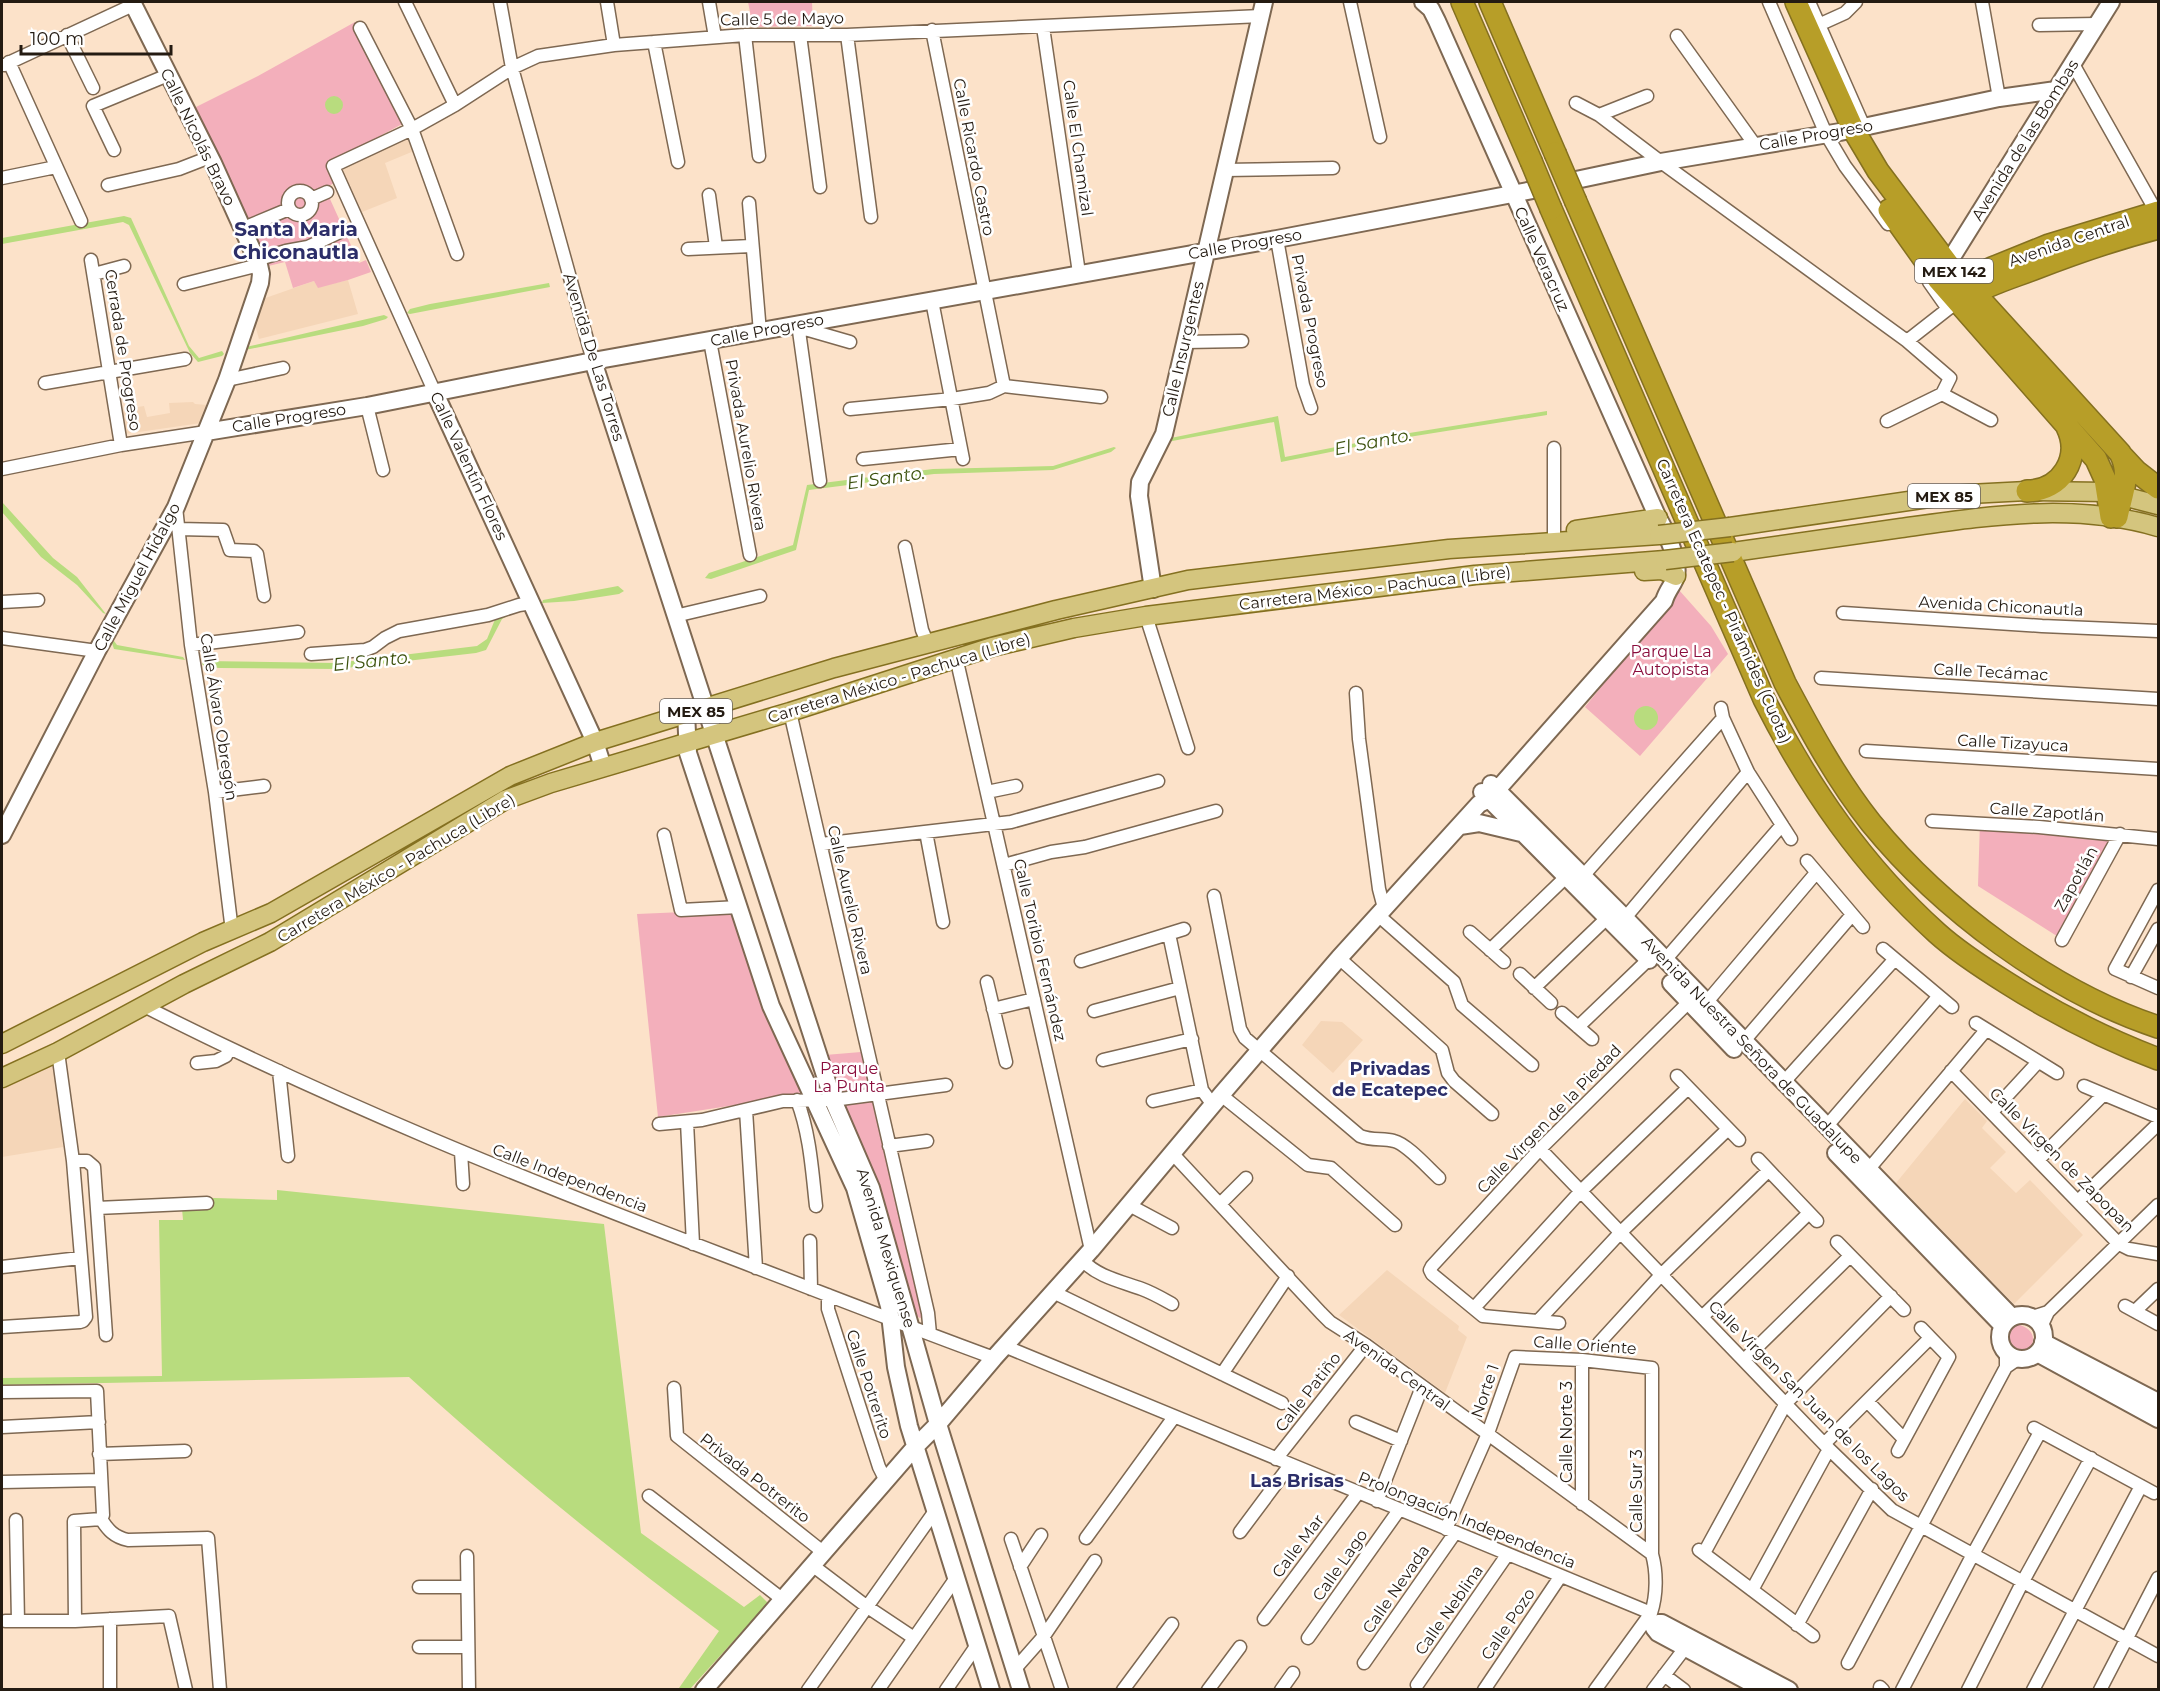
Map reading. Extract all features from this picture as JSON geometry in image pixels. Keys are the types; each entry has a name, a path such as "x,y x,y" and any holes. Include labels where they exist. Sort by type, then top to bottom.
{"highway":[{"name":"Carretera Ecatepec - Pirámides (Cuota)","path":"1462,2 1764,699 1786,743 1828,811 1876,872 1937,934 2048,1009 2113,1042 2158,1059"},
{"name":"Carretera Ecatepec - Pirámides (Cuota)","path":"1490,2 1785,683 1825,757 1871,822 1914,870 1962,914 2063,983 2107,1006 2158,1027"},
{"name":"MEX 142","path":"1782,2 1846,131 1878,171 1943,271 1956,300 2100,466 2105,479 2115,493"},
{"name":"MEX 142","path":"1796,2 1814,27 1846,131"},
{"name":"Avenida Central","path":"1956,300 2120,238 2158,218"},
{"name":"MEX 142","path":"1956,300 2120,453 2127,474 2115,493 2114,517"},
{"path":"2027,491 2049,487 2065,472 2073,453 2072,439 2067,426"},
{"path":"2120,453 2136,471 2158,488"}],"main road":[{"name":"Carretera México - Pachuca (Libre)","path":"2,1044 203,942 282,907 510,776 595,742 834,668 1056,610 1153,590 1188,580 1658,526 1730,527 1950,495 2027,491 2115,493 2158,505"},
{"name":"Carretera México - Pachuca (Libre)","path":"2,1078 58,1052 184,984 270,942 505,800 551,783 790,712 992,647 1074,627 1146,616 1476,575 1665,560 1733,552 1954,520 2033,512 2114,517 2158,527"},
{"path":"1449,549 1473,542 1554,533 1658,526"},
{"path":"1476,575 1504,582 1662,570 1671,584"}],"street":[{"path":"405,2 455,105"},
{"name":"Avenida De Las Torres","path":"500,2 512,68 593,361 705,708"},
{"path":"607,2 614,45"},
{"path":"709,2 715,37"},
{"path":"1350,2 1380,137"},
{"name":"Calle Veracruz","path":"1423,2 1431,9 1437,21 1658,526 1664,527 1676,565 1671,584"},
{"path":"1769,2 1846,131 1845,165 1956,300 1906,341"},
{"path":"1809,2 1814,27 1845,13 1856,2"},
{"path":"1982,2 1999,98"},
{"name":"Avenida de las Bombas","path":"1943,271 2111,2"},
{"path":"81,221 5,64 135,3"},
{"name":"Calle Nicolás Bravo","path":"135,3 168,75 210,157 258,266"},
{"name":"Calle 5 de Mayo","path":"333,166 411,129 455,105 512,68 538,56 614,45 745,35 847,35 1043,27 1263,9"},
{"name":"Calle Insurgentes","path":"1153,590 1139,496 1140,482 1164,434 1205,250 1263,9"},
{"path":"2039,25 2097,24"},
{"name":"Calle El Chamizal","path":"1043,27 1079,273"},
{"path":"360,28 411,129 457,254"},
{"name":"Calle Ricardo Castro","path":"932,30 1005,386"},
{"path":"67,35 93,88"},
{"path":"745,35 759,156"},
{"path":"801,35 820,187"},
{"path":"847,35 872,217"},
{"path":"1677,36 1755,145"},
{"path":"654,42 678,162"},
{"path":"2073,64 2158,218"},
{"path":"114,150 93,106 168,75"},
{"name":"Calle Progreso","path":"1576,180 1661,162 1846,131 1999,98 2056,90"},
{"path":"1599,115 1647,96"},
{"path":"1576,103 1599,115 1906,341 1950,378 1942,394 1887,421"},
{"path":"108,185 179,169 210,157"},
{"name":"Calle Valentín Flores","path":"333,166 595,742 603,767"},
{"path":"2,178 56,167"},
{"path":"1225,170 1333,168"},
{"name":"Calle Progreso","path":"2,469 121,445 367,406 593,361 1205,250 1277,239 1533,190"},
{"path":"241,230 289,209 289,198 294,193 305,192 311,199 327,192"},
{"path":"709,195 716,247"},
{"path":"749,203 760,332"},
{"path":"184,284 258,266 286,251 308,248 344,230"},
{"name":"Privada Progreso","path":"1277,239 1304,385 1311,408"},
{"path":"688,249 751,246"},
{"name":"Cerrada de Progreso","path":"91,260 121,445"},
{"path":"94,274 124,266"},
{"name":"Calle Miguel Hidalgo","path":"2,836 97,651 176,507 227,380 260,283 258,266"},
{"path":"863,459 962,454 932,301"},
{"path":"820,481 798,325 850,342"},
{"name":"Privada Aurelio Rivera","path":"710,341 750,555"},
{"path":"1185,342 1242,341"},
{"path":"45,383 185,359"},
{"path":"227,380 283,369"},
{"path":"850,409 952,399 989,393 1005,386 1101,397"},
{"path":"1942,394 1991,420"},
{"path":"367,406 383,470"},
{"path":"1554,448 1554,533"},
{"name":"Calle Álvaro Obregón","path":"176,507 191,645 215,792 232,931"},
{"path":"178,529 223,530 230,550 254,551 257,554 264,596"},
{"path":"905,547 922,630 928,644"},
{"path":"704,1689 1086,1255 1339,958 1664,601 1671,584"},
{"path":"675,616 760,596"},
{"path":"2,602 38,600"},
{"path":"311,654 365,650 399,631 488,615 514,606 532,603"},
{"name":"Avenida Chiconautla","path":"1843,613 2158,631"},
{"path":"1146,616 1188,748"},
{"path":"191,645 298,632"},
{"path":"2,638 97,651"},
{"name":"Calle Toribio Fernández","path":"956,657 1034,999 1086,1255"},
{"name":"Calle Tecámac","path":"1821,678 2158,699"},
{"path":"1356,693 1359,739 1381,911 1454,982 1462,1005 1532,1065"},
{"name":"Avenida Mexiquense","path":"705,708 833,1100 871,1188 938,1424 1021,1689"},
{"name":"Calle Aurelio Rivera","path":"790,712 930,1334"},
{"name":"Avenida Mexiquense","path":"686,713 688,753 771,1006 806,1100 855,1188 892,1320 896,1367 915,1447 991,1689"},
{"path":"1490,950 1575,876 1722,713 1748,772 1791,839"},
{"name":"Calle Tizayuca","path":"1866,751 2158,769"},
{"path":"1625,918 1748,772"},
{"path":"821,844 1011,822 1158,781"},
{"path":"215,792 264,786"},
{"path":"987,792 1016,786"},
{"name":"Avenida Nuestra Señora de Guadalupe","path":"1488,794 1523,833 1625,918 1657,959"},
{"name":"Avenida Nuestra Señora de Guadalupe","path":"1488,794 1575,876 1608,917 1657,959 1697,999 2007,1322"},
{"path":"1004,866 1051,852 1085,847 1216,811"},
{"name":"Calle Zapotlán","path":"1932,821 2120,834 2158,839"},
{"path":"1460,826 1479,823 1523,833"},
{"path":"1578,1027 1657,959 1782,825"},
{"path":"926,832 943,922"},
{"name":"Zapotlán","path":"2062,940 2120,834"},
{"path":"664,835 681,910 739,907"},
{"path":"1807,861 1851,916 1863,927"},
{"name":"Calle Virgen de la Piedad","path":"1474,1308 1430,1270 1432,1266 1540,1149 1697,999 1816,873"},
{"path":"2158,890 2115,969 2158,988"},
{"path":"1214,896 1240,1029 1245,1038 1360,1136 1370,1140 1394,1141 1403,1146 1439,1178"},
{"path":"1743,1042 1851,916"},
{"path":"1534,988 1608,917"},
{"path":"1081,961 1184,929"},
{"path":"2131,977 2158,929"},
{"path":"1470,932 1504,962"},
{"path":"1169,934 1202,1090 1308,1165 1331,1168 1395,1225"},
{"path":"1884,949 1894,960 1952,1007"},
{"path":"1339,958 1436,1042 1442,1050 1448,1073 1454,1081 1492,1114"},
{"path":"1783,1083 1894,960"},
{"path":"1520,974 1551,1003"},
{"path":"987,982 1006,1062"},
{"path":"1094,1011 1180,988"},
{"path":"1826,1127 1938,997"},
{"path":"993,1009 1034,999"},
{"name":"Avenida Nuestra Señora de Guadalupe","path":"1697,999 1743,1042 1868,1170 2007,1322"},
{"name":"Calle Independencia","path":"144,1006 229,1049 461,1152 892,1320 930,1334 999,1352"},
{"path":"1562,1013 1592,1039"},
{"path":"1868,1170 1952,1071 1981,1026 2056,1073"},
{"path":"1103,1060 1192,1039"},
{"path":"197,1063 216,1061 226,1056 229,1049"},
{"path":"2,1327 83,1321 86,1317 73,1161 58,1052"},
{"path":"1992,1112 2038,1062"},
{"path":"279,1071 288,1156"},
{"name":"Calle Virgen de Zapopan","path":"1952,1071 2118,1244 2129,1249 2158,1254"},
{"path":"1677,1076 1739,1140"},
{"path":"659,1124 687,1122 783,1101 833,1100 946,1085"},
{"path":"2084,1086 2158,1117"},
{"path":"1559,1323 1483,1316 1474,1308 1580,1192 1689,1088"},
{"path":"1153,1101 1202,1090"},
{"path":"2038,1160 2103,1095"},
{"path":"806,1100 803,1115 816,1206"},
{"path":"746,1110 756,1268"},
{"path":"687,1122 693,1244"},
{"path":"2078,1201 2158,1124"},
{"path":"1538,1321 1620,1233 1728,1129"},
{"path":"889,1146 927,1141"},
{"name":"Calle Virgen San Juan de los Lagos","path":"1540,1149 1827,1446 1892,1510 1920,1528 2158,1656"},
{"path":"461,1152 463,1184"},
{"name":"Avenida Central","path":"1172,1153 1330,1322 1366,1345 1487,1436 1652,1554"},
{"path":"1702,1317 1813,1217 1758,1159"},
{"path":"73,1161 87,1161 94,1167 106,1335"},
{"path":"1599,1343 1661,1275 1768,1171"},
{"path":"1221,1203 1246,1179"},
{"path":"97,1208 207,1203"},
{"path":"1129,1205 1172,1228"},
{"path":"2010,1359 2025,1358 2040,1330 2118,1244 2158,1205"},
{"path":"810,1241 811,1289"},
{"path":"1837,1242 1904,1310"},
{"path":"1086,1255 1091,1269 1142,1289 1172,1304"},
{"path":"1744,1360 1850,1256"},
{"path":"2,1268 80,1258"},
{"path":"1222,1374 1288,1276"},
{"path":"2158,1289 2130,1308 2158,1324"},
{"path":"1053,1292 1282,1403"},
{"name":"Calle Potrerito","path":"828,1295 828,1309 879,1467 886,1481"},
{"path":"1813,1636 1701,1551 1786,1403 1891,1296"},
{"path":"2010,1359 2000,1339 2007,1322 2025,1315 2040,1330 2158,1419"},
{"path":"1898,1451 1949,1357 1921,1328"},
{"path":"2040,1330 2158,1402"},
{"path":"1752,1590 1827,1446 1867,1401 1930,1338"},
{"name":"Calle Patiño","path":"1276,1459 1366,1345"},
{"name":"Prolongación Independencia","path":"999,1352 1174,1417 1651,1613"},
{"name":"Calle Oriente","path":"1515,1357 1582,1360 1652,1368"},
{"name":"Norte 1","path":"1450,1531 1515,1357"},
{"path":"1848,1663 2010,1359"},
{"name":"Calle Norte 3","path":"1582,1360 1582,1504"},
{"name":"Calle Sur 3","path":"1651,1613 1654,1603 1655,1565 1652,1554 1652,1368"},
{"path":"1377,1501 1422,1387"},
{"name":"Privada Potrerito","path":"674,1388 677,1436 823,1552"},
{"path":"2,1392 97,1391 103,1515 100,1519"},
{"path":"1867,1401 1904,1439"},
{"path":"1086,1538 1174,1417"},
{"path":"2,1427 99,1422"},
{"path":"1356,1422 1401,1441"},
{"path":"1902,1689 2036,1430 2154,1493"},
{"path":"99,1454 185,1450"},
{"path":"1968,1689 2022,1582 2091,1458"},
{"path":"1240,1532 1290,1465"},
{"path":"2,1482 101,1480"},
{"path":"2033,1689 2141,1486"},
{"path":"1797,1624 1872,1489"},
{"name":"Calle Mar","path":"1264,1619 1358,1493"},
{"path":"649,1496 782,1599"},
{"path":"808,1689 935,1510"},
{"name":"Calle Lago","path":"1308,1638 1399,1510"},
{"path":"75,1621 74,1521 100,1519"},
{"path":"100,1519 117,1537 128,1540 208,1538 220,1689"},
{"path":"16,1520 11,1621 75,1621 169,1616 186,1689"},
{"name":"Calle Nevada","path":"1364,1663 1450,1531"},
{"path":"1020,1567 1041,1535"},
{"path":"1011,1539 1062,1689"},
{"name":"Calle Neblina","path":"1417,1685 1507,1555"},
{"path":"467,1556 469,1689"},
{"path":"1014,1670 1044,1636 1095,1561"},
{"path":"812,1565 914,1638"},
{"name":"Calle Pozo","path":"1484,1689 1560,1577"},
{"path":"878,1689 956,1578"},
{"path":"2100,1689 2158,1578"},
{"path":"419,1587 467,1587"},
{"path":"1595,1689 1651,1613"},
{"path":"110,1619 110,1689"},
{"path":"1764,1689 1684,1648 1658,1633 1654,1628 1658,1623 1662,1623 1789,1689"},
{"path":"1123,1689 1172,1624"},
{"path":"946,1689 977,1645"},
{"path":"419,1647 468,1647"},
{"path":"1208,1689 1240,1647"},
{"path":"1653,1689 1684,1648"},
{"path":"1281,1689 1293,1673"},
{"path":"1664,1675 1684,1689"}],"shaded area":[{"path":"406,132 414,151 385,163 397,198 362,212 341,165"},
{"path":"348,280 358,314 259,339 251,311 254,302 314,281 318,287"},
{"path":"193,402 207,405 201,423 125,434 120,410 144,406 147,417 170,413 169,403"},
{"path":"1321,1021 1342,1022 1363,1040 1333,1073 1302,1045"},
{"path":"55,1064 63,1147 2,1157 2,1087"},
{"path":"1965,1099 1987,1121 1982,1128 2006,1152 1990,1168 2016,1193 2030,1180 2083,1235 2014,1304 1896,1183"},
{"path":"1387,1270 1459,1326 1458,1330 1467,1337 1445,1393 1339,1315"}],"green space":[{"path":"748,2 812,2 813,26 753,27"},
{"path":"355,22 404,123 328,164 336,182 325,188 359,263 366,260 371,272 318,288 314,281 293,288 285,262 260,268 184,113 258,76"},
{"name":"Parque La Autopista","path":"1679,590 1711,626 1728,654 1640,756 1585,707"},
{"path":"1980,821 2113,832 2060,938 1978,886"},
{"path":"730,910 765,1007 805,1094 658,1117 637,914"},
{"name":"Parque La Punta","path":"861,1052 907,1230 924,1317 920,1318 913,1306 876,1188 825,1055"},
{"path":"2017,1324 2032,1333 2033,1341 2029,1351 2015,1349 2007,1340 2004,1331 2008,1325"}],"water":[{"path":"330,96 338,96 343,101 341,112 330,114 325,109 325,101"},
{"path":"124,216 131,218 189,346 199,358 222,351 224,354 222,356 198,362 190,353 129,225 123,222 2,244 2,238"},
{"path":"549,283 550,287 407,313 410,309 430,304"},
{"path":"384,315 388,317 363,326 245,350 246,347"},
{"name":"El Santo.","path":"1547,411 1547,415 1390,440 1281,462 1274,422 1167,442 1166,439 1278,416 1285,457 1397,435"},
{"name":"El Santo.","path":"1116,448 1111,452 1053,470 934,474 809,490 796,550 711,579 705,578 709,573 793,545 807,485 933,469 1053,466"},
{"path":"2,502 53,558 77,577 106,614 77,585 41,557 2,512"},
{"path":"618,586 624,591 619,594 542,603 543,600"},
{"name":"El Santo.","path":"521,609 502,619 486,650 476,653 337,669 219,668 202,664 204,661 336,663 477,646 487,639 496,617"},
{"path":"114,634 114,641 117,645 183,657 185,660 114,649 111,640"},
{"path":"1646,706 1654,710 1658,718 1654,726 1646,730 1638,726 1634,718 1638,710"},
{"path":"277,1190 604,1224 641,1533 744,1607 760,1595 768,1603 690,1689 551,1689 679,1688 719,1631 561,1508 409,1377 2,1385 2,1378 162,1376 159,1220 183,1220 181,1197 277,1200"}],"district":[{"name":"Santa Maria Chiconautla","path":"296,240"},
{"name":"Privadas de Ecatepec","path":"1390,1079"},
{"name":"Las Brisas","path":"1297,1481"}]}
